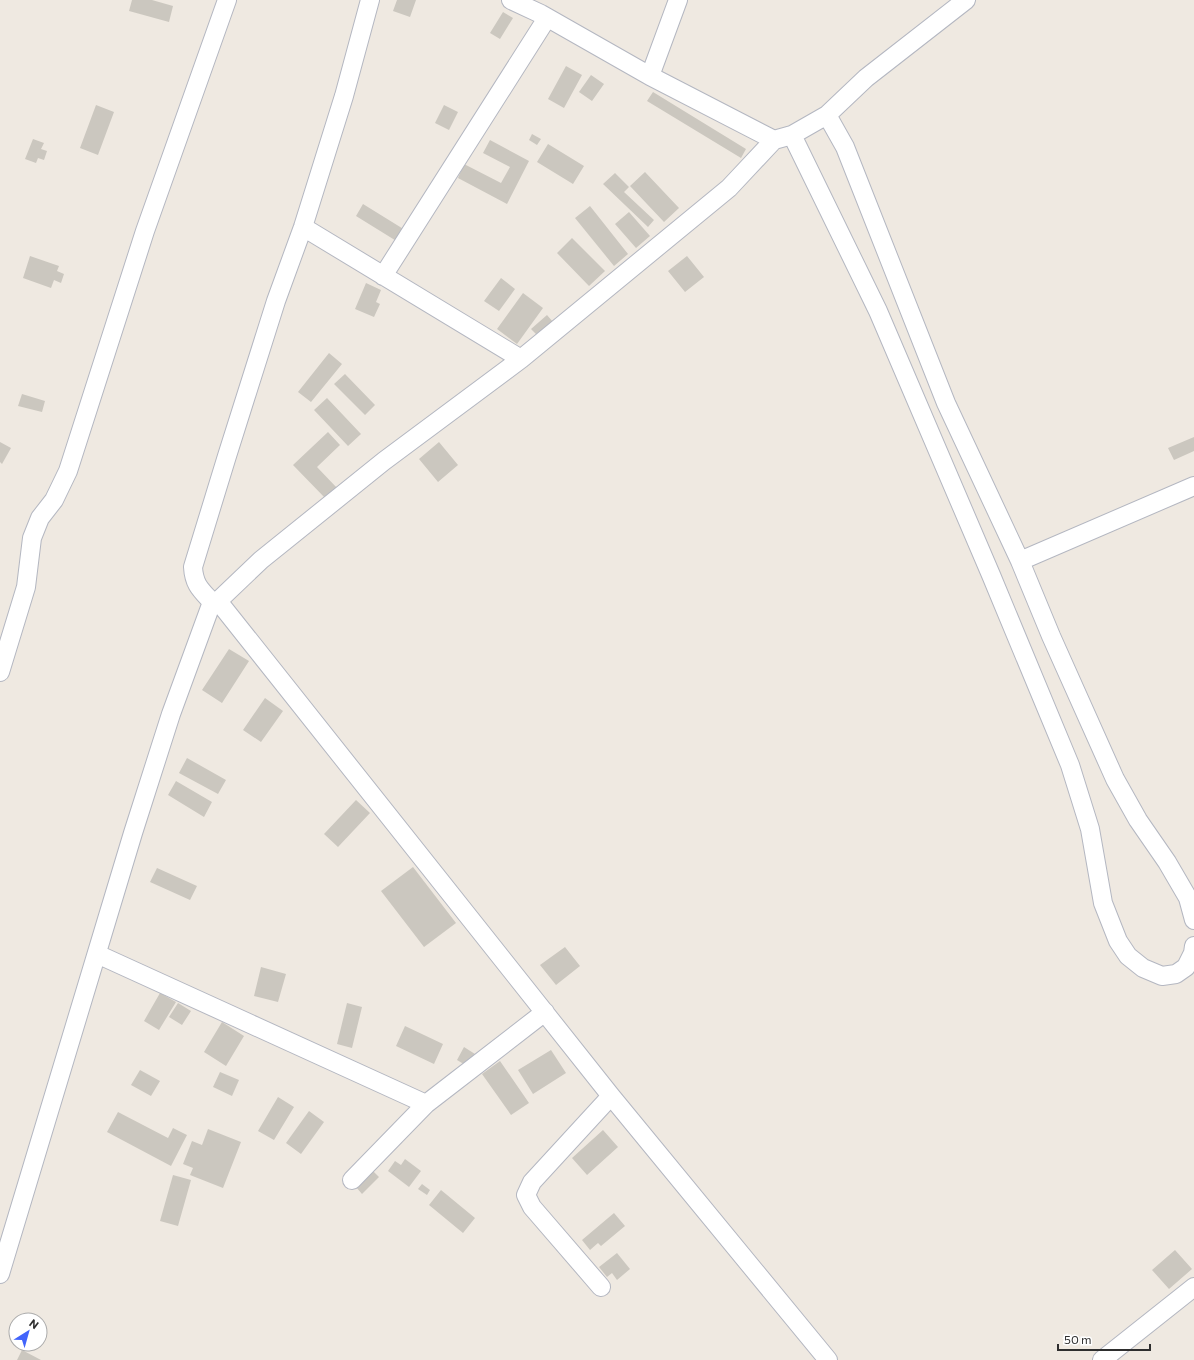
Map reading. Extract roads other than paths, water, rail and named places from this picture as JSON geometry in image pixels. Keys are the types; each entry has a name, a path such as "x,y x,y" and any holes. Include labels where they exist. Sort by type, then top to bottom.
{"street":[{"path":"0,672 26,587 32,538 40,518 54,500 68,471 145,231 227,0"},
{"path":"370,0 344,96 303,227 276,301 226,456 193,567 195,581 202,592 215,602 611,1096 828,1360"},
{"path":"510,0 544,11 650,76 774,140"},
{"path":"650,76 678,0"},
{"path":"0,1274 171,714 215,602 262,560 384,461 521,359 729,188 774,140 792,134 827,115 866,78 966,0"},
{"path":"383,276 544,11"},
{"path":"827,115 845,147 946,403 1020,561 1051,636 1115,780 1138,820 1167,862 1188,898 1194,920"},
{"path":"792,134 878,311 991,575 1067,758 1090,829 1103,903 1118,941 1128,956 1143,968 1162,976 1176,974 1186,967 1193,953 1194,946"},
{"path":"303,227 521,359"},
{"path":"1020,561 1194,486"},
{"path":"97,954 426,1104"},
{"path":"352,1180 426,1104 545,1012"},
{"path":"601,1287 532,1207 526,1195 532,1182 611,1096"},
{"path":"1102,1360 1194,1287"}]}
